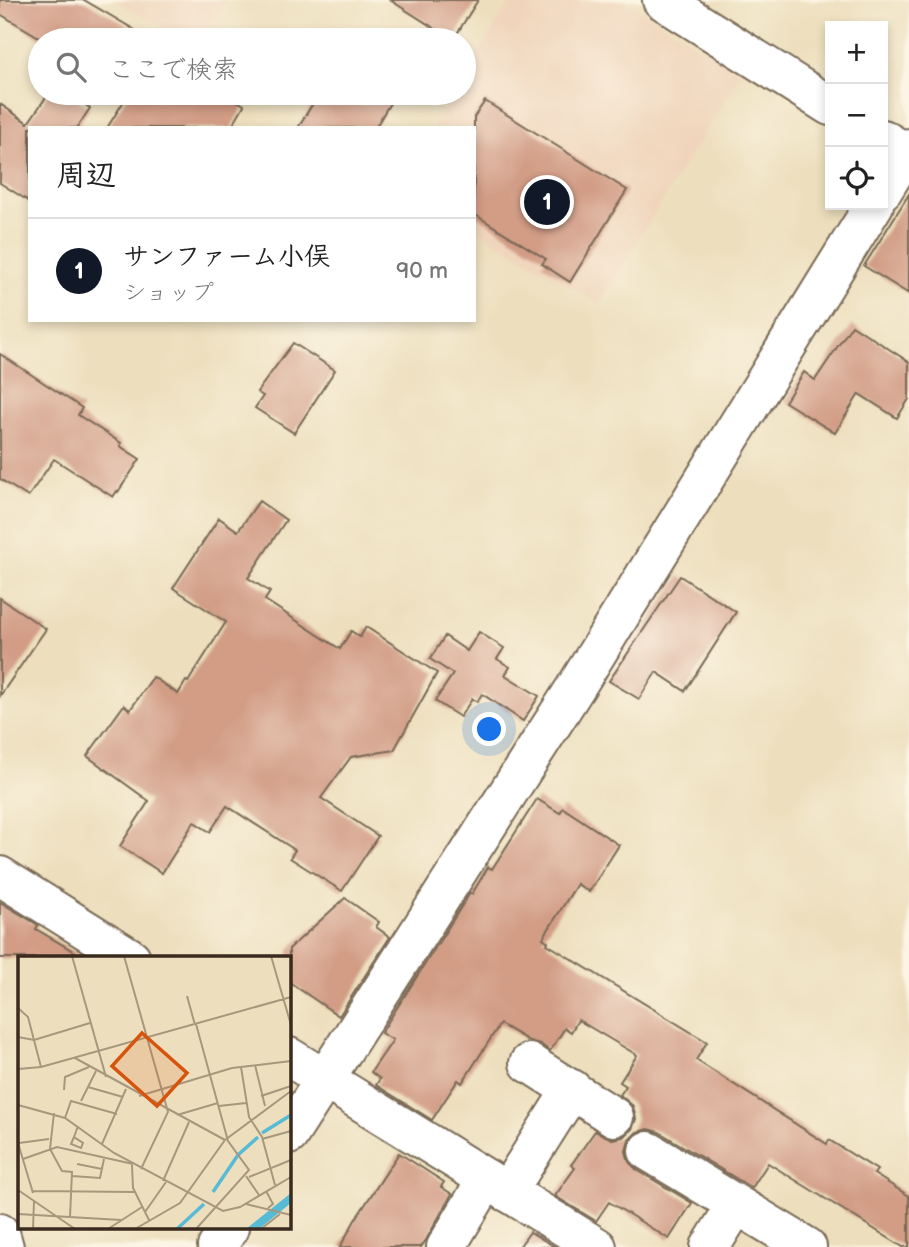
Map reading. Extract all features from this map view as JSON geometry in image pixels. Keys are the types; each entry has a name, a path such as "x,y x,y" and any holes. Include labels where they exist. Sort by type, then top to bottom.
{"street":[{"path":"662,0 825,103"},
{"path":"888,179 902,149"},
{"path":"290,1133 579,682 871,210"},
{"path":"0,876 128,956"},
{"path":"290,1058 597,1247"},
{"path":"529,1063 614,1117"},
{"path":"446,1247 572,1089"},
{"path":"648,1151 807,1247"},
{"path":"710,1247 736,1205"},
{"path":"217,1247 228,1230"},
{"path":"0,1233 4,1247"}],"shaded area":[{"path":"114,0 226,0 208,28 163,28"},
{"path":"511,0 624,0 742,73 599,304 476,229 476,126 433,126 446,105 476,105 476,57"}],"building":[{"path":"0,0 84,0 132,28 28,28 28,31 0,14"},
{"path":"390,0 478,0 460,28 434,28"},
{"path":"485,101 627,190 570,282 542,264 546,259 476,215 474,117"},
{"path":"0,104 28,123 41,105 85,105 90,108 78,126 28,126 28,201 0,183"},
{"path":"121,105 244,105 232,126 108,126"},
{"path":"312,105 389,105 376,126 299,126"},
{"path":"909,194 909,294 864,266"},
{"path":"852,325 909,362 909,399 897,418 859,394 835,433 785,402 804,372 815,380"},
{"path":"293,343 335,370 294,433 255,408 263,396 257,392"},
{"path":"0,354 82,408 78,415 140,459 113,497 54,459 28,497 0,479"},
{"path":"259,501 286,520 248,578 270,592 265,600 340,649 351,631 360,637 366,627 437,673 394,750 351,757 321,798 378,836 342,891 290,858 295,850 227,806 210,832 194,822 162,873 120,846 149,801 87,756 124,705 130,710 153,677 178,694 186,681 188,682 226,622 173,588 219,518 238,531"},
{"path":"680,576 736,612 685,691 656,672 639,699 609,681"},
{"path":"0,598 46,629 0,696"},
{"path":"479,632 504,648 497,659 510,667 505,675 539,696 523,721 482,694 477,702 472,699 460,717 435,701 453,674 430,659 445,636 467,651"},
{"path":"537,799 560,813 563,808 619,845 589,892 577,884 543,938 547,944 707,1042 696,1060 827,1144 829,1140 877,1170 874,1174 909,1196 909,1247 903,1247 768,1163 752,1188 659,1132 649,1129 637,1132 629,1140 626,1151 629,1162 637,1170 692,1203 669,1239 609,1202 596,1221 555,1196 575,1168 571,1165 595,1131 612,1139 623,1137 632,1129 636,1119 633,1106 620,1095 626,1086 620,1082 637,1055 578,1020 571,1032 565,1028 550,1051 500,1024 462,1083 458,1080 432,1120 376,1085 380,1079 371,1072 393,1040 381,1033 470,893 472,894 488,867 492,869"},
{"path":"345,898 379,922 376,927 390,937 339,1016 290,983 289,949"},
{"path":"0,902 38,925 36,929 82,956 18,956 0,958"},
{"path":"399,1153 444,1182 441,1187 452,1194 426,1240 421,1247 340,1247 355,1220"},
{"path":"530,1232 555,1247 519,1247"}],"place":[{"name":"サンファーム小俣","path":"547,202"}]}
